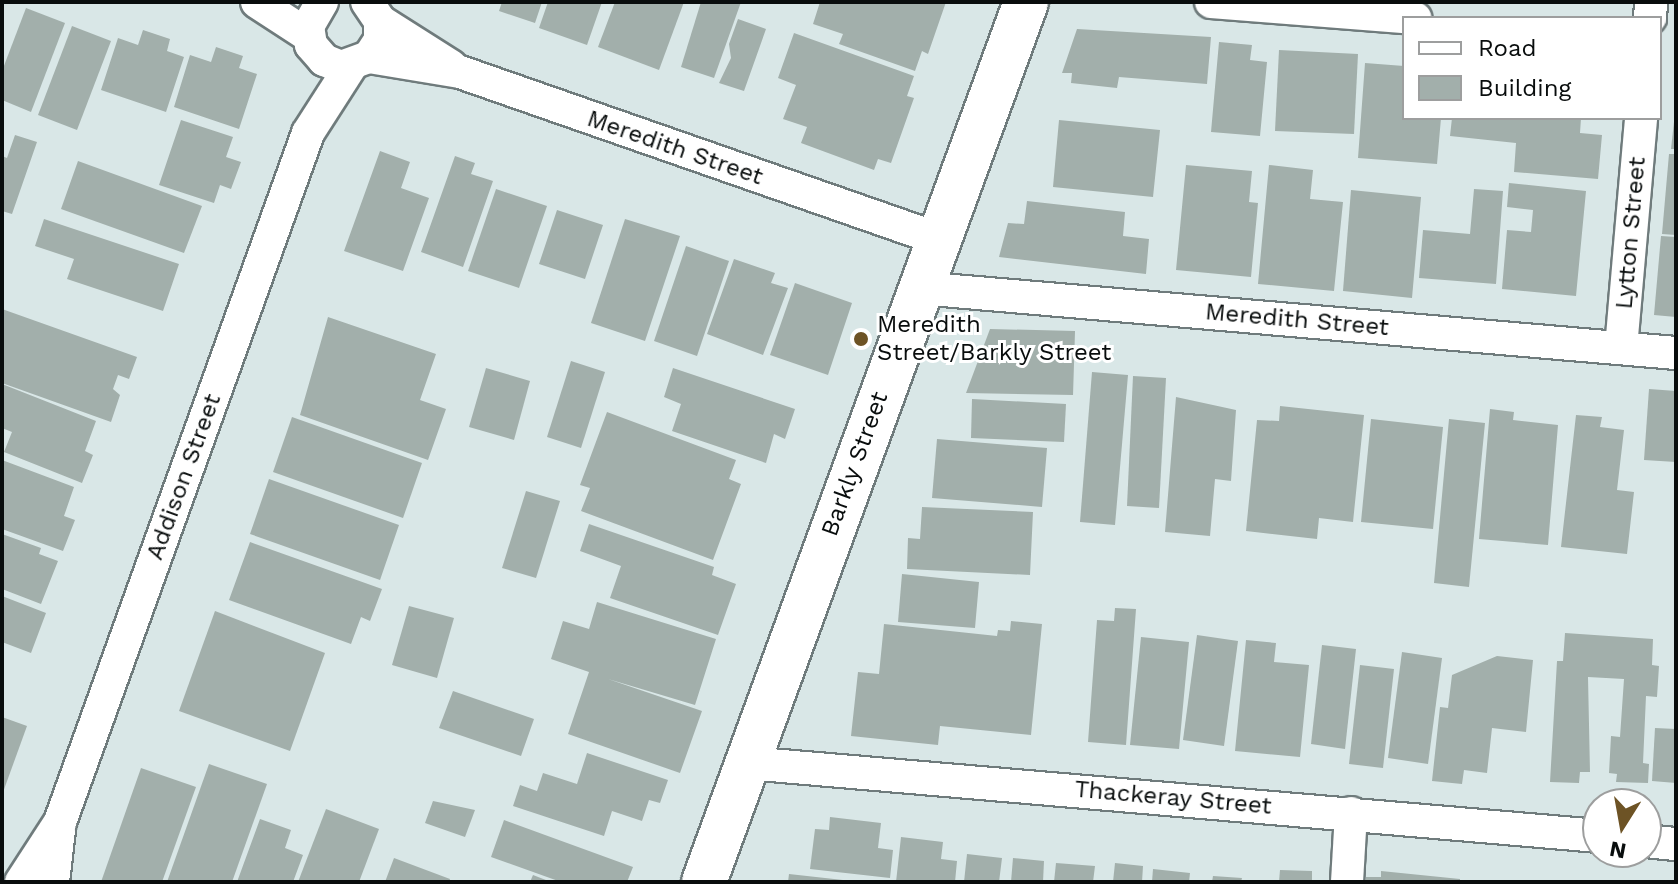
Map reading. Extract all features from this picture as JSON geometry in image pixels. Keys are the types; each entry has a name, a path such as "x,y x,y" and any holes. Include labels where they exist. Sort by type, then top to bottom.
{"main road":[{"name":"Barkly Street","path":"704,882 936,238 1026,2"}],"street":[{"path":"257,2 312,45"},
{"name":"Addison Street","path":"308,133 311,17 322,2"},
{"path":"1211,2 1402,17"},
{"name":"Addison Street","path":"53,882 60,822 308,133 380,40 375,9"},
{"name":"Meredith Street","path":"375,9 460,72"},
{"name":"Meredith Street","path":"312,45 332,64 360,62 460,72 936,238"},
{"name":"Lytton Street","path":"1621,348 1641,120"},
{"name":"Meredith Street","path":"919,288 1676,353"},
{"name":"Thackeray Street","path":"747,763 1582,835"},
{"path":"1347,882 1351,813"},
{"name":"Addison Street","path":"21,882 60,822"}],"building":[{"path":"502,2 542,2 535,23 499,11"},
{"path":"548,2 602,2 587,45 539,28"},
{"path":"615,2 684,2 659,70 598,47"},
{"path":"701,2 741,2 714,78 681,67"},
{"path":"820,2 946,2 928,54 922,51 915,71 839,44 843,34 813,24"},
{"path":"26,8 65,23 31,112 2,100 2,71"},
{"path":"738,19 766,29 744,91 719,83 731,58 729,44"},
{"path":"72,26 111,41 77,130 38,115"},
{"path":"1077,29 1211,37 1207,84 1119,77 1117,88 1071,83 1072,73 1062,73"},
{"path":"143,30 170,39 167,51 184,57 166,112 101,90 118,38 138,45"},
{"path":"794,33 914,76 907,96 914,98 891,163 878,159 874,170 801,143 807,127 783,119 796,85 778,78"},
{"path":"1219,42 1252,45 1250,60 1267,62 1260,136 1211,132"},
{"path":"216,47 243,56 239,68 257,74 239,129 174,107 190,55 211,62"},
{"path":"1279,50 1358,54 1354,134 1275,131"},
{"path":"1365,63 1402,66 1402,120 1441,120 1437,164 1358,158"},
{"path":"181,120 233,137 226,157 241,162 231,189 220,185 214,203 159,185"},
{"path":"1059,120 1160,130 1153,197 1053,187"},
{"path":"1452,120 1581,120 1580,133 1602,135 1598,179 1514,172 1516,143 1450,136"},
{"path":"1674,122 1676,149 1671,149"},
{"path":"15,135 37,142 12,214 2,211 2,156 7,158"},
{"path":"380,151 410,162 401,188 429,198 403,271 344,251"},
{"path":"1669,154 1676,154 1676,235 1662,234"},
{"path":"455,156 475,163 471,174 493,181 463,267 421,252"},
{"path":"78,161 202,206 184,253 61,209"},
{"path":"1186,165 1252,171 1249,202 1258,203 1251,277 1176,270"},
{"path":"1269,165 1313,170 1310,199 1343,202 1334,291 1258,284"},
{"path":"1509,183 1586,191 1576,296 1502,289 1507,230 1531,232 1533,210 1507,207"},
{"path":"496,189 547,206 519,288 468,271"},
{"path":"1474,189 1503,191 1496,284 1419,278 1423,230 1470,234"},
{"path":"1351,190 1421,197 1412,298 1343,291"},
{"path":"1027,201 1125,212 1123,236 1149,239 1146,274 999,257 1008,223 1024,224"},
{"path":"557,210 603,225 585,279 539,264"},
{"path":"44,219 179,264 163,311 67,279 74,259 35,246"},
{"path":"625,219 680,236 645,341 591,323"},
{"path":"1661,236 1676,237 1676,317 1654,315"},
{"path":"686,246 729,261 697,356 654,341"},
{"path":"734,259 775,273 771,283 788,288 763,355 707,334"},
{"path":"795,283 852,303 828,375 770,355"},
{"path":"2,309 137,357 129,379 118,375 113,389 120,395 111,422 2,383"},
{"path":"328,317 436,354 420,400 446,409 428,460 300,415"},
{"path":"990,329 1075,331 1073,395 966,393"},
{"path":"571,361 605,372 581,448 547,437"},
{"path":"486,368 530,381 514,440 469,427"},
{"path":"673,368 795,409 785,439 774,434 766,463 672,431 681,404 664,397"},
{"path":"1092,372 1128,375 1115,525 1080,522"},
{"path":"1133,376 1166,378 1159,508 1127,506"},
{"path":"2,384 96,421 85,451 93,455 82,483 4,452 12,432 2,428"},
{"path":"1649,389 1676,391 1676,462 1644,460"},
{"path":"1176,397 1236,410 1231,481 1215,479 1210,536 1165,532"},
{"path":"972,399 1066,404 1064,442 971,438"},
{"path":"1280,406 1364,415 1353,522 1319,518 1317,539 1246,531 1257,420 1279,421"},
{"path":"1490,409 1514,412 1513,420 1558,425 1548,545 1479,539"},
{"path":"607,412 736,460 729,479 741,484 713,560 581,511 590,488 580,485"},
{"path":"1576,415 1602,417 1600,427 1624,430 1617,490 1634,492 1627,554 1561,547"},
{"path":"292,417 422,463 403,518 273,472"},
{"path":"1371,419 1443,427 1433,529 1361,522"},
{"path":"1449,419 1485,423 1469,587 1434,583"},
{"path":"937,439 1047,448 1042,507 932,498"},
{"path":"2,460 74,487 64,516 75,520 63,551 2,529"},
{"path":"269,479 399,525 380,580 250,534"},
{"path":"526,491 560,501 536,578 502,568"},
{"path":"922,507 1033,512 1030,575 907,569 908,538 920,539"},
{"path":"589,524 714,567 712,575 736,584 718,635 610,598 621,566 580,551"},
{"path":"2,534 41,548 39,554 58,561 41,604 2,589"},
{"path":"250,542 382,589 370,621 361,617 351,644 229,600"},
{"path":"902,574 979,582 975,628 898,622"},
{"path":"2,596 46,613 31,653 2,642"},
{"path":"597,602 716,639 695,705 608,679 702,711 680,773 568,734 589,672 551,659 563,621 589,629"},
{"path":"409,606 454,618 437,678 392,665"},
{"path":"1115,608 1136,609 1126,745 1088,742 1097,620 1114,621"},
{"path":"215,611 325,653 290,751 179,711"},
{"path":"1011,621 1042,624 1031,735 940,726 938,745 851,736 858,672 879,674 884,624 997,636 998,630 1010,631"},
{"path":"1565,633 1653,639 1652,665 1659,666 1657,697 1646,696 1643,763 1649,764 1648,783 1616,782 1617,774 1609,773 1611,736 1620,737 1624,679 1588,677 1590,772 1580,772 1579,783 1550,782 1557,661 1563,661"},
{"path":"1197,635 1238,641 1224,746 1183,740"},
{"path":"1141,637 1189,642 1179,749 1130,745"},
{"path":"1246,640 1276,643 1274,662 1309,665 1300,757 1235,751"},
{"path":"1322,645 1356,649 1345,749 1311,744"},
{"path":"1402,652 1442,658 1428,764 1388,758"},
{"path":"1497,656 1533,660 1526,732 1492,728 1487,773 1464,770 1462,784 1432,781 1440,707 1448,708 1452,675"},
{"path":"1360,665 1394,669 1383,768 1349,764"},
{"path":"453,691 534,719 521,756 439,728"},
{"path":"2,717 27,726 2,795"},
{"path":"1655,728 1676,729 1676,783 1652,781"},
{"path":"587,753 668,780 660,803 649,800 642,821 612,811 604,836 513,806 520,785 537,791 543,773 577,784"},
{"path":"209,764 267,784 232,882 167,882"},
{"path":"141,768 196,787 162,882 101,882"},
{"path":"433,801 475,810 465,837 425,823"},
{"path":"326,809 379,829 359,882 298,882"},
{"path":"830,817 881,823 878,848 893,850 890,878 810,869 815,829 829,830"},
{"path":"260,819 291,830 285,848 303,855 293,882 237,882"},
{"path":"504,820 633,867 627,882 561,882 491,857"},
{"path":"901,837 943,842 941,859 957,861 955,882 896,882"},
{"path":"967,854 1002,858 999,882 964,882"},
{"path":"394,858 450,879 449,882 385,882"},
{"path":"1013,858 1044,861 1043,882 1011,882"},
{"path":"1056,863 1095,866 1093,882 1054,882"},
{"path":"1115,863 1143,866 1142,882 1113,882"},
{"path":"1153,869 1190,873 1189,882 1152,882"},
{"path":"1280,870 1312,871 1312,882 1279,882"},
{"path":"1381,871 1460,879 1460,882 1365,882 1366,877 1381,877"},
{"path":"789,874 843,880 843,882 788,882"},
{"path":"533,875 551,882 530,882"},
{"path":"1213,876 1242,878 1241,882 1212,882"}],"place":[{"name":"Meredith Street/Barkly Street","path":"861,339"}]}
